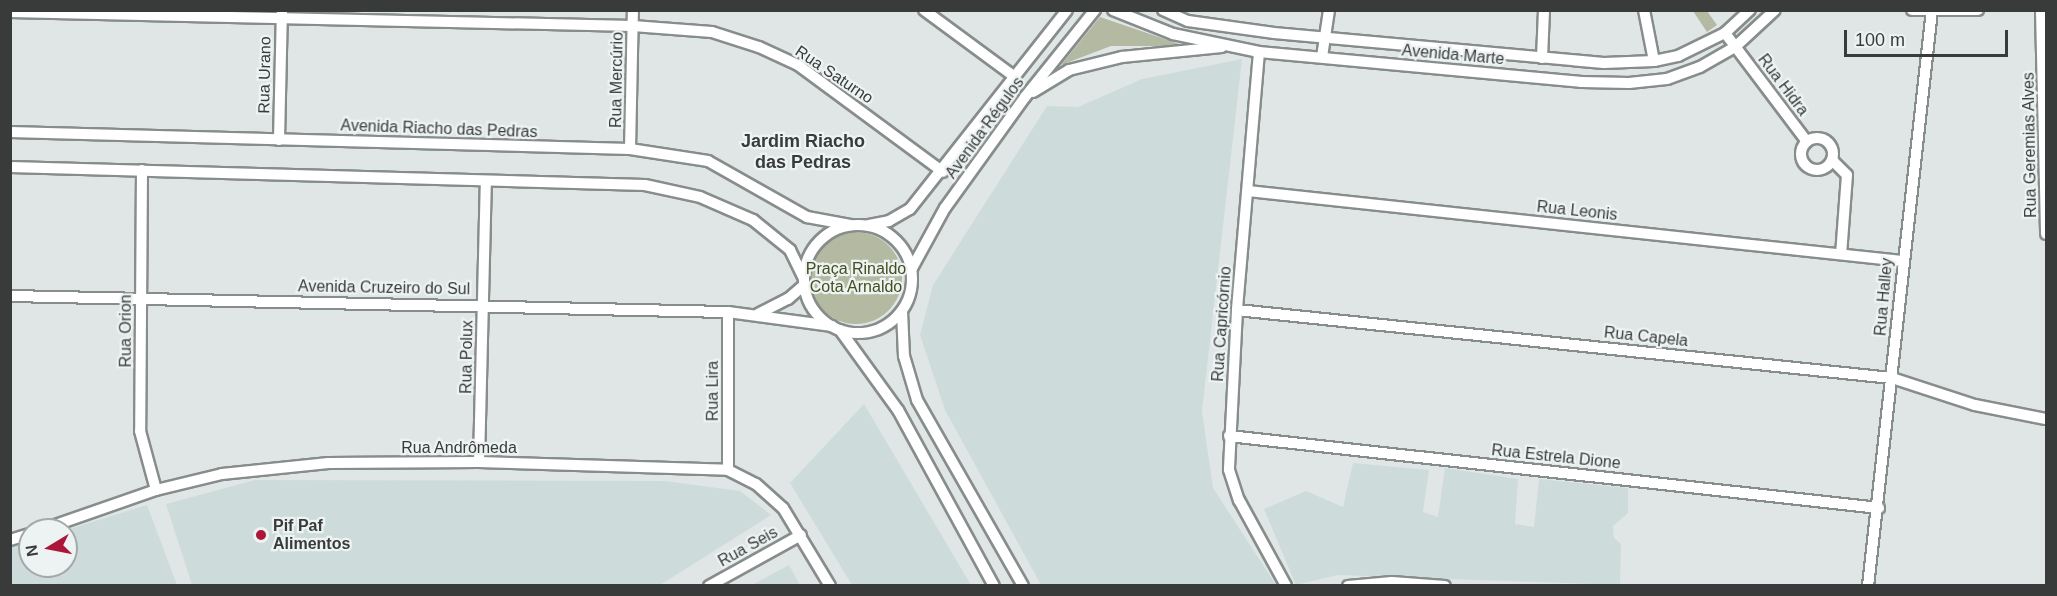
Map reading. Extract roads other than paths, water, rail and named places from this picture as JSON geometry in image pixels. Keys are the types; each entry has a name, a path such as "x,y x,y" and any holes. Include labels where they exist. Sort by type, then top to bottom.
{"street":[{"name":"Rua Mercúrio","path":"630,149 633,10"},
{"path":"924,10 1015,77"},
{"name":"Avenida Régulos","path":"868,225 890,221 910,209 943,172 1067,10"},
{"name":"Avenida Régulos","path":"911,270 945,208 1025,97 1095,10"},
{"name":"Avenida Marte","path":"1113,10 1173,34 1259,52 1582,82 1629,83 1667,79 1700,67 1735,47 1775,10"},
{"name":"Avenida Marte","path":"1163,10 1188,21 1323,37 1542,58 1654,61 1701,48 1725,33 1750,10"},
{"path":"1322,57 1323,37 1329,10"},
{"path":"1542,58 1544,10"},
{"path":"1644,10 1654,61"},
{"path":"1912,10 1978,10"},
{"name":"Rua Geremias Alves","path":"2041,10 2046,55 2046,234"},
{"name":"Rua Halley","path":"1868,585 1879,508 1902,261 1932,11"},
{"name":"Rua Saturno","path":"10,12 281,15 633,26 712,32 759,46 798,65 943,172"},
{"name":"Rua Urano","path":"279,140 281,15"},
{"name":"Rua Hidra","path":"1725,33 1807,142"},
{"path":"1025,97 1079,68 1122,57 1231,46"},
{"name":"Rua Capricórnio","path":"1259,52 1237,310 1229,470 1239,500 1286,585"},
{"name":"Avenida Riacho das Pedras","path":"10,132 630,149 708,160 799,213 826,223 850,225"},
{"path":"1825,140 1833,151 1832,160 1820,169 1806,165 1802,151 1807,142 1825,140"},
{"path":"1832,160 1847,175 1841,254"},
{"path":"10,167 645,185 700,197 773,234 790,250 819,316 836,328 898,410 994,585"},
{"name":"Rua Orion","path":"142,170 140,431 156,490"},
{"name":"Rua Polux","path":"479,462 486,181"},
{"name":"Rua Leonis","path":"1248,191 1902,261"},
{"path":"804,282 812,250 822,238 850,225 868,225 897,241 911,270 910,291 902,311 904,356 917,400 1023,585"},
{"name":"Avenida Cruzeiro do Sul","path":"758,314 788,300 804,282"},
{"name":"Avenida Cruzeiro do Sul","path":"10,296 483,304 728,312 758,314 836,328"},
{"name":"Rua Capela","path":"1237,310 1892,378 1975,405 2046,419"},
{"path":"836,328 874,330 902,311"},
{"name":"Rua Lira","path":"728,312 728,470"},
{"name":"Rua Estrela Dione","path":"1229,436 1879,508"},
{"name":"Rua Andrômeda","path":"76,518 156,490 222,474 316,464 479,462 728,470 756,484 783,508 830,585"},
{"name":"Rua Seis","path":"710,585 801,535"},
{"path":"1348,585 1392,582 1445,585"}],"place":[{"name":"Pif Paf Alimentos","path":"261,535"}],"district":[{"name":"Jardim Riacho das Pedras","path":"803,152"}],"park label":[{"name":"Praça Rinaldo Cota Arnaldo","path":"856,278"}]}
